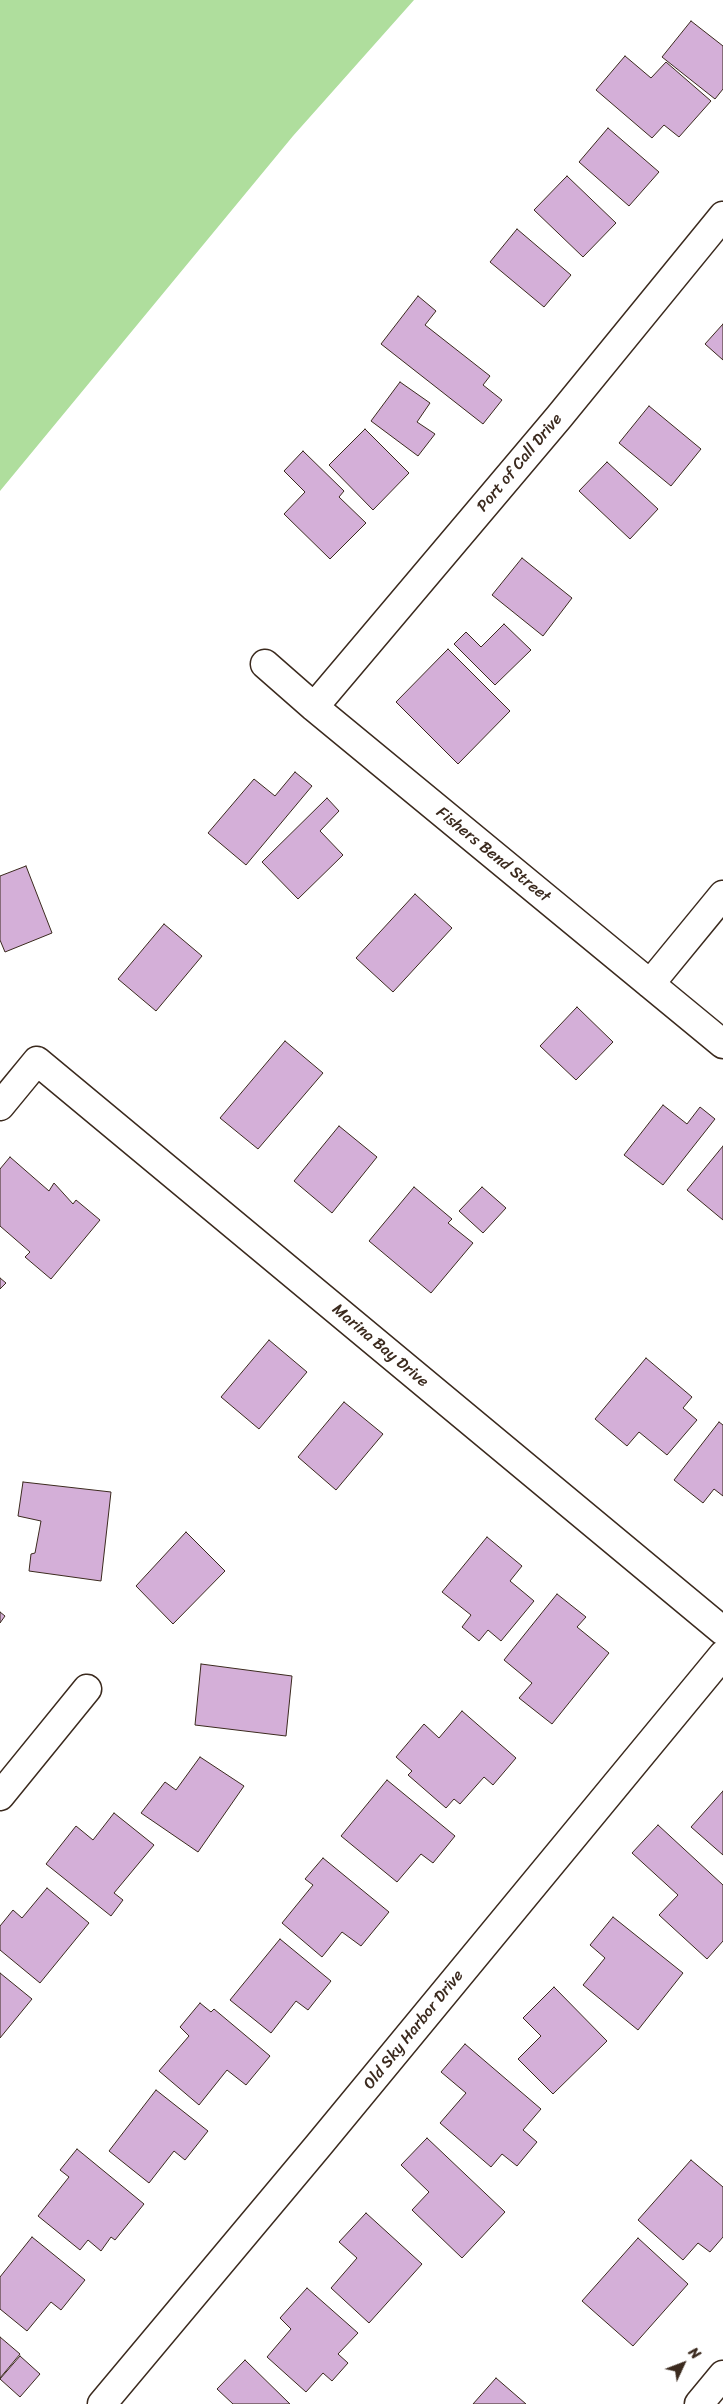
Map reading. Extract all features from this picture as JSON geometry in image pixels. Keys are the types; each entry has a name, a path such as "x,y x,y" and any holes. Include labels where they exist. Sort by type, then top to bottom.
{"street":[{"name":"Port of Call Drive","path":"314,707 559,417 723,216"},
{"name":"Fishers Bend Street","path":"265,664 314,707 723,1044"},
{"path":"650,984 723,895"},
{"name":"Marina Bay Drive","path":"0,1106 38,1061 723,1631"},
{"name":"Old Sky Harbor Drive","path":"102,2404 318,2146 723,1654"},
{"path":"0,1796 87,1689"},
{"path":"699,2404 723,2375"}],"green space":[{"path":"0,0 414,0 293,136 0,491"}],"building":[{"path":"691,21 723,46 723,89 715,99 662,57"},
{"path":"625,56 651,78 666,62 711,101 679,137 664,125 652,138 596,90"},
{"path":"608,128 659,172 629,206 579,162"},
{"path":"567,176 616,223 583,257 534,210"},
{"path":"517,229 571,275 544,307 490,262"},
{"path":"418,296 436,311 425,325 490,376 483,385 502,400 483,424 381,344"},
{"path":"723,324 723,360 705,344"},
{"path":"400,382 430,403 417,422 435,434 418,456 371,421"},
{"path":"649,406 701,449 671,486 619,443"},
{"path":"365,429 409,473 373,510 329,465"},
{"path":"303,451 344,491 339,497 366,523 330,559 284,514 305,492 284,471"},
{"path":"607,462 658,509 630,539 579,491"},
{"path":"522,558 572,598 543,636 492,595"},
{"path":"504,624 531,650 495,685 454,644 466,632 481,647"},
{"path":"448,649 510,711 458,764 396,702"},
{"path":"295,772 312,786 246,865 208,833 254,779 275,796"},
{"path":"327,798 339,811 320,831 343,855 298,899 262,862"},
{"path":"26,866 52,933 5,952 0,940 0,876"},
{"path":"415,894 452,928 393,992 356,958"},
{"path":"164,924 202,956 156,1011 118,979"},
{"path":"577,1007 613,1042 576,1080 540,1046"},
{"path":"285,1041 323,1073 258,1149 220,1118"},
{"path":"663,1105 687,1124 700,1107 715,1119 663,1185 624,1155"},
{"path":"339,1126 377,1157 332,1213 294,1181"},
{"path":"723,1146 723,1220 687,1190"},
{"path":"10,1157 49,1191 54,1183 73,1204 76,1200 100,1220 51,1279 25,1257 30,1252 0,1226 0,1169"},
{"path":"414,1187 452,1219 448,1223 473,1243 431,1293 369,1241"},
{"path":"482,1187 506,1208 483,1233 459,1211"},
{"path":"0,1278 6,1283 0,1289"},
{"path":"269,1340 307,1372 259,1429 221,1397"},
{"path":"646,1358 692,1397 683,1408 697,1420 667,1455 639,1432 627,1446 595,1419"},
{"path":"344,1402 383,1434 336,1490 298,1457"},
{"path":"719,1422 723,1425 723,1496 714,1489 703,1503 674,1480"},
{"path":"23,1482 111,1492 101,1581 29,1571 31,1554 35,1553 41,1521 18,1516"},
{"path":"186,1532 225,1571 173,1624 136,1586"},
{"path":"487,1537 522,1566 510,1581 534,1601 501,1641 488,1630 479,1641 462,1627 471,1615 442,1592"},
{"path":"557,1594 586,1617 577,1627 609,1653 552,1724 519,1698 532,1683 504,1660"},
{"path":"0,1612 5,1616 0,1623"},
{"path":"201,1664 292,1676 286,1736 195,1725"},
{"path":"462,1711 516,1758 493,1785 484,1777 460,1804 454,1799 446,1808 408,1775 412,1771 396,1757 424,1724 439,1738"},
{"path":"200,1757 244,1786 198,1852 141,1813 165,1782 176,1790"},
{"path":"387,1780 455,1836 433,1863 421,1854 397,1882 341,1836"},
{"path":"723,1791 723,1855 691,1827"},
{"path":"114,1813 154,1845 114,1893 123,1900 111,1916 46,1864 76,1826 93,1840"},
{"path":"658,1825 723,1885 723,1941 707,1959 659,1915 678,1895 632,1853"},
{"path":"323,1858 389,1912 361,1946 342,1932 322,1957 282,1923 313,1885 305,1879"},
{"path":"47,1888 89,1923 40,1983 0,1950 0,1926 13,1910 22,1918"},
{"path":"613,1917 683,1973 638,2030 583,1985 605,1958 590,1945"},
{"path":"280,1939 331,1981 308,2010 296,2001 271,2033 230,2000"},
{"path":"0,1973 32,1999 0,2038"},
{"path":"554,1987 607,2041 553,2094 518,2059 541,2036 523,2018"},
{"path":"200,2003 211,2012 214,2009 270,2056 246,2085 227,2070 199,2105 159,2071 189,2036 180,2027"},
{"path":"465,2044 541,2109 523,2130 537,2142 517,2166 502,2154 491,2167 440,2123 466,2093 441,2072"},
{"path":"156,2090 208,2131 185,2160 174,2151 149,2183 109,2151"},
{"path":"427,2138 505,2212 462,2258 412,2210 429,2192 401,2165"},
{"path":"77,2149 144,2204 115,2240 111,2237 101,2251 88,2240 80,2250 38,2216 69,2177 60,2170"},
{"path":"691,2160 723,2187 723,2237 710,2252 698,2243 683,2260 638,2220"},
{"path":"366,2213 422,2264 369,2323 331,2288 357,2258 339,2242"},
{"path":"32,2237 85,2280 61,2310 51,2302 27,2331 0,2309 0,2277"},
{"path":"638,2238 688,2284 633,2346 582,2301"},
{"path":"307,2288 358,2333 338,2354 348,2363 332,2381 323,2373 306,2392 267,2357 291,2329 280,2318"},
{"path":"0,2337 20,2354 0,2378"},
{"path":"20,2356 40,2374 20,2397 0,2379"},
{"path":"245,2360 290,2404 233,2404 217,2389"},
{"path":"496,2378 526,2404 473,2404"}]}
